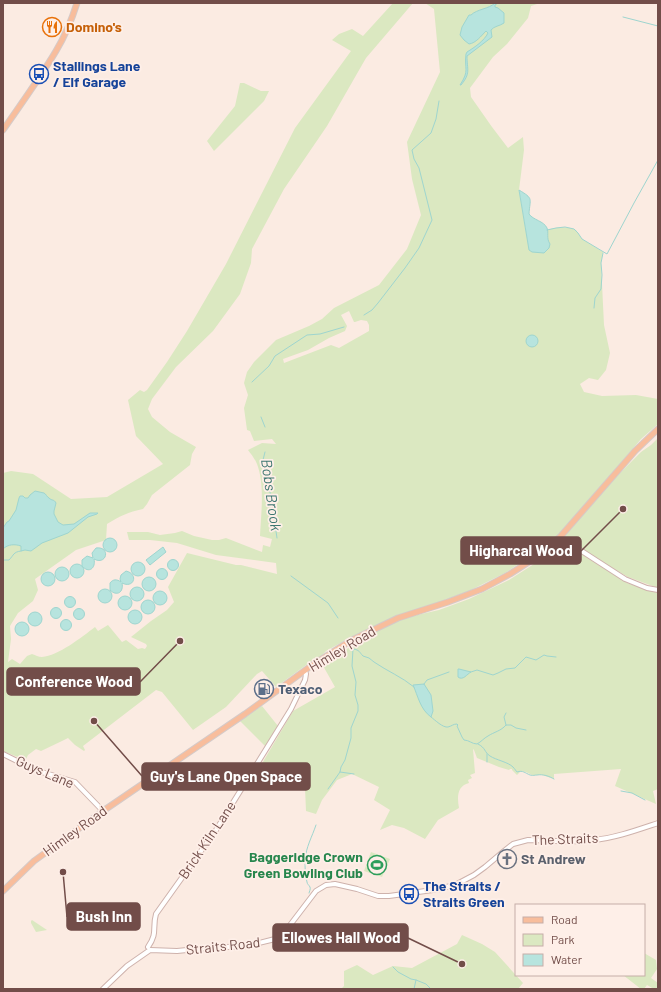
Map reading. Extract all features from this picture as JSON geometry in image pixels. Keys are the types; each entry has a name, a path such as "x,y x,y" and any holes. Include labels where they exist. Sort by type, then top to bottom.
{"main road":[{"path":"3,130 56,51 78,3"},
{"name":"Himley Road","path":"3,890 34,861 103,811 350,641 398,618 482,589 524,566 560,537 635,451 658,429"}],"street":[{"path":"560,537 625,579 647,588 658,590"},
{"name":"Brick Kiln Lane","path":"149,948 154,936 156,914 216,830 291,709 305,680 305,671"},
{"name":"Guys Lane","path":"3,754 35,770 75,782 103,811"},
{"name":"The Straits","path":"389,896 440,889 457,884 474,875 513,844 523,841 592,840 620,835 658,823"},
{"name":"Straits Road","path":"149,948 177,952 207,948 247,946 271,941 284,933 316,891 326,885 335,884 374,895 389,896"},
{"path":"103,989 127,966 149,948"}],"green space":[{"path":"393,3 413,3 366,58 327,126 284,189 252,249 251,263 240,294 213,331 176,367 152,399 148,409 152,417 170,432 196,447 192,454 190,465 152,495 143,509 133,511 107,524 106,540 76,550 35,579 38,590 33,601 18,613 10,626 11,639 8,662 12,659 20,664 27,656 32,654 39,657 48,656 62,650 95,627 98,631 108,625 122,642 126,640 138,649 145,649 147,646 146,644 131,637 167,610 174,602 168,587 187,553 277,574 276,563 216,555 177,543 150,540 129,540 127,532 148,532 160,535 182,531 194,536 212,540 226,538 262,552 263,545 270,547 272,539 260,536 262,500 261,481 257,464 248,450 262,443 276,444 272,439 254,441 250,431 247,430 244,408 248,395 244,383 247,372 254,362 276,340 309,326 322,319 334,308 379,285 407,249 421,215 412,179 407,142 440,72 434,9 425,3 540,3 531,6 528,18 507,44 493,57 470,88 471,97 508,148 523,137 524,150 519,190 528,243 548,241 547,230 565,227 576,230 582,239 603,252 601,263 604,325 610,353 606,370 598,380 589,378 580,384 584,392 602,396 636,395 658,399 658,424 641,439 563,531 545,546 505,573 471,590 408,612 353,636 326,651 319,659 313,660 276,687 262,671 257,674 226,707 193,730 162,692 156,690 83,746 84,751 68,738 41,751 36,749 28,755 25,761 3,751 3,473 11,471 33,474 71,499 107,497 163,464 136,436 128,400 140,390 144,392 147,390 187,331 226,264 295,128 351,51 332,40 339,34 352,29 363,36","holes":["349,311 354,322 361,320 367,321 369,331 339,348 331,345 284,363 283,359 308,350 345,331 347,326 341,315"]},
{"path":"240,83 244,83 261,91 269,91 264,101 214,151 207,141 235,106"},
{"path":"658,438 658,588 628,577 564,537 612,481 641,452"},
{"path":"560,540 627,583 658,593 658,789 653,791 656,804 615,786 621,769 554,774 554,779 542,775 532,775 521,771 517,775 512,769 509,770 499,767 477,758 473,749 475,773 470,775 472,778 468,780 469,783 465,784 460,789 458,796 459,808 438,820 425,839 404,828 392,825 380,830 390,810 374,800 379,787 352,774 337,780 322,800 316,814 306,811 305,788 283,779 257,772 293,711 335,687 322,664 350,647 349,645 400,619 439,610 469,599 509,580 534,564","holes":["413,685 431,695 433,711"]},
{"path":"262,706 278,726 265,746 239,720"},
{"name":"Baggeridge Crown Green Bowling Club","path":"371,852 390,859 382,877 364,871"},
{"path":"32,920 47,930 36,932 31,923"},
{"path":"462,935 482,944 495,952 515,976 523,983 518,989 341,989 344,986 344,971 357,965 373,975 393,966 412,968 457,944"},
{"path":"645,954 656,960 657,969 651,978 658,983 658,989 654,989 647,985 644,989 641,989 624,976 645,976"}],"water":[{"path":"495,3 498,3 495,7 504,13 504,23 492,29 492,37 467,56 467,74 464,81 460,85 466,73 467,52 482,41 488,33 486,31 476,41 469,44 460,35 462,27 469,15 476,11 490,7"},
{"path":"519,190 530,199 529,214 547,228 548,240 550,244 549,248 544,253 532,252 529,250"},
{"path":"530,335 534,335 538,341 534,347 530,347 526,343 526,339"},
{"path":"35,491 44,493 48,498 54,500 56,503 54,514 58,522 63,525 74,524 90,513 98,513 88,517 68,533 42,543 31,551 21,551 21,546 14,545 9,545 3,549 3,528 16,510 20,496 28,498"},
{"path":"110,538 115,540 117,545 115,550 110,552 105,550 103,545 105,540"},
{"path":"163,547 166,552 150,565 146,560"},
{"path":"96,548 101,548 104,550 106,555 102,560 94,559 93,567 87,570 82,566 82,560 87,556 93,558 92,553"},
{"path":"173,559 177,561 179,565 177,569 173,571 169,569 167,565 169,561"},
{"path":"138,562 143,564 145,569 143,574 138,576 133,574 131,569 133,564"},
{"path":"77,564 82,566 84,571 82,576 77,578 72,576 70,571 72,566"},
{"path":"62,567 67,569 69,574 67,579 62,581 57,579 55,574 57,569"},
{"path":"162,568 166,570 168,574 166,578 162,580 158,578 156,574 158,570"},
{"path":"126,571 133,575 134,578 132,583 122,583 121,591 117,593 110,590 110,583 115,580 121,582 121,575"},
{"path":"48,572 53,574 55,579 53,584 48,586 43,584 41,579 43,574"},
{"path":"149,577 154,579 156,584 154,589 149,591 144,589 142,584 144,579"},
{"path":"137,587 142,589 144,594 142,599 137,601 132,599 130,594 132,589"},
{"path":"105,589 110,591 112,596 110,601 105,603 100,601 98,596 100,591"},
{"path":"160,591 165,593 167,598 165,603 160,605 155,603 153,598 155,593"},
{"path":"70,596 74,598 76,602 74,606 70,608 66,606 64,602 66,598"},
{"path":"125,596 130,598 132,603 130,608 125,610 120,608 118,603 120,598"},
{"path":"148,600 153,602 155,607 153,612 148,614 143,612 141,607 143,602"},
{"path":"56,607 60,609 62,613 60,617 56,619 52,617 50,613 52,609"},
{"path":"79,608 83,610 85,614 83,618 79,620 75,618 73,614 75,610"},
{"path":"135,610 140,612 142,617 140,622 135,624 130,622 128,617 130,612"},
{"path":"35,612 40,614 42,619 40,624 35,626 30,624 28,619 30,614"},
{"path":"66,619 70,621 72,625 70,629 66,631 62,629 60,625 62,621"},
{"path":"22,622 27,624 29,629 27,634 22,636 17,634 15,629 17,624"},
{"path":"458,669 471,672 463,678 460,678 458,677"},
{"path":"424,684 431,695 433,711 431,717 424,710 413,685"}],"waterway":[{"path":"623,17 658,26"},
{"path":"364,315 372,310 405,268 419,248 432,220 419,168 414,159 412,150 431,133 436,119 439,101"},
{"path":"547,230 565,227 574,229 582,239 607,254 658,160"},
{"path":"594,308 595,298 601,289 601,263 603,253"},
{"path":"252,382 269,366 275,356 307,335 320,334 344,327"},
{"name":"Bobs Brook","path":"261,417 265,427"},
{"name":"Bobs Brook","path":"265,452 263,460 271,497 277,538"},
{"path":"3,560 9,560 15,553 21,551"},
{"name":"Bobs Brook","path":"291,576 328,603 338,618"},
{"name":"Bobs Brook","path":"328,789 340,772 345,760 351,738 351,728 358,711 355,695 356,682 352,666 353,649 358,651 363,656 370,658 373,662 405,680 414,687"},
{"path":"471,672 477,670 493,675 506,669 515,668 526,657 536,660 544,655 556,657"},
{"path":"424,684 427,680 449,672"},
{"path":"506,713 504,717 506,725"},
{"path":"431,717 446,727 457,724 464,740 475,744 502,729 506,725 511,725 516,728 526,730"},
{"path":"478,744 490,756 511,765 517,772 519,771 530,775 544,775 554,779"},
{"path":"487,754 487,762"},
{"path":"340,772 354,774"},
{"path":"621,791 632,793 645,800"},
{"name":"Bobs Brook","path":"309,893 310,888 307,883 305,860 308,846 316,825"},
{"name":"Bobs Brook","path":"393,967 398,972 411,979 426,984 431,989"},
{"path":"414,989 416,980"}],"place":[{"name":"Domino's","path":"52,27"},
{"name":"Stallings Lane / Elf Garage","path":"39,74"},
{"name":"Higharcal Wood","path":"623,509"},
{"name":"Conference Wood","path":"180,641"},
{"name":"Texaco","path":"264,689"},
{"name":"Guy's Lane Open Space","path":"94,721"},
{"name":"St Andrew","path":"507,859"},
{"name":"Baggeridge Crown Green Bowling Club","path":"377,865"},
{"name":"Bush Inn","path":"63,872"},
{"name":"The Straits / Straits Green","path":"409,894"},
{"name":"Ellowes Hall Wood","path":"462,964"}]}
